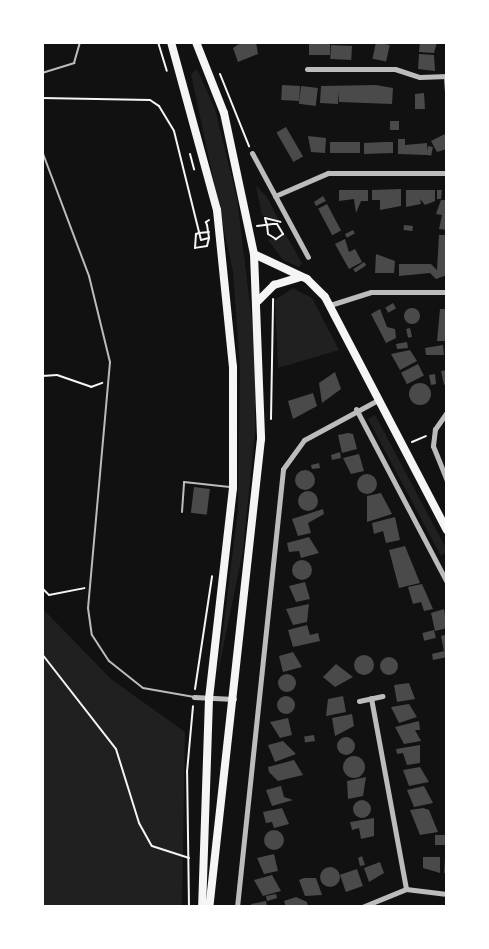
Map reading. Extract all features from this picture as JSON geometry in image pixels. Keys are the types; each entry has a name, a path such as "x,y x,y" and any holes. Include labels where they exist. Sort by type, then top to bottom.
{"main road":[{"path":"171,42 217,210 228,290 233,488 209,699 202,907"},
{"path":"196,42 224,113 254,254 258,301 261,439 234,699 209,907"},
{"path":"254,254 301,277 330,304 447,530"},
{"path":"258,301 274,285 301,277"}],"street":[{"path":"307,69 395,69 420,77 447,76 447,91"},
{"path":"252,153 308,257"},
{"path":"275,196 328,173 447,173"},
{"path":"330,304 371,292 447,292"},
{"path":"237,907 283,469 295,446 356,409 378,400"},
{"path":"356,409 447,582"},
{"path":"447,412 434,432 435,456 447,480"},
{"path":"359,700 382,696"},
{"path":"194,697 234,699"},
{"path":"371,698 406,889"},
{"path":"362,907 406,889 447,894"}],"lane":[{"path":"42,74 74,63 80,42"},
{"path":"42,151 91,282 111,380 90,587 93,635 109,661 142,688 194,697"},
{"path":"182,512 184,482 233,488"}],"path":[{"path":"158,42 169,74"},
{"path":"214,63 252,153"},
{"path":"42,98 150,100 159,106 174,131 201,240 209,238"},
{"path":"189,147 197,179"},
{"path":"208,209 214,251"},
{"path":"252,226 262,225 273,224 277,224 281,237 272,238 268,234 267,225 266,222 271,217 290,223"},
{"path":"207,225 209,238 202,250 193,244 196,234 220,230"},
{"path":"42,376 57,375 91,387 111,380"},
{"path":"403,447 434,432"},
{"path":"42,531 42,589 49,595 90,587"},
{"path":"189,907 187,771 194,697 213,567"},
{"path":"42,654 116,749 139,823 152,846 189,858"}],"shaded area":[{"path":"197,69 215,109 237,199 256,352 255,432 243,550 217,678 238,510 240,369 233,272 191,74"},
{"path":"256,186 267,197 279,221 262,215"},
{"path":"286,235 302,263 299,267 283,260 268,240"},
{"path":"293,288 312,298 339,350 278,368 275,300"},
{"path":"375,415 447,550 441,556 368,419"},
{"path":"42,608 111,679 185,732 182,907 42,907"}],"building":[{"path":"242,42 256,42 258,54 238,62 233,48"},
{"path":"309,42 330,42 330,55 309,55"},
{"path":"376,42 390,45 386,62 372,59"},
{"path":"420,42 437,42 434,53 419,52"},
{"path":"331,45 352,46 351,60 330,59"},
{"path":"419,54 434,55 435,71 418,69"},
{"path":"282,85 300,86 299,101 281,100"},
{"path":"376,85 393,88 392,104 339,102 338,92 338,104 320,103 321,86"},
{"path":"301,86 318,88 316,106 299,104"},
{"path":"424,93 425,109 415,109 415,94"},
{"path":"390,121 399,121 399,130 390,130"},
{"path":"286,127 303,156 293,162 276,132"},
{"path":"447,133 447,149 437,152 431,141"},
{"path":"308,136 326,138 325,153 311,152"},
{"path":"398,139 405,139 405,145 427,143 427,155 398,154"},
{"path":"330,142 360,142 360,153 330,153"},
{"path":"393,142 393,153 364,154 364,143"},
{"path":"428,146 433,147 431,156 426,155"},
{"path":"401,189 401,206 380,210 380,200 372,200 372,190"},
{"path":"339,190 368,190 368,201 361,201 356,213 354,199 339,201"},
{"path":"406,190 435,190 435,201 425,205 420,199 421,204 406,207"},
{"path":"437,190 442,190 441,199 437,199"},
{"path":"323,196 326,201 316,206 314,202"},
{"path":"441,200 447,200 447,230 439,229 442,215 436,214"},
{"path":"327,204 341,230 332,235 318,209"},
{"path":"404,225 413,226 412,231 403,230"},
{"path":"353,230 355,234 347,238 345,234"},
{"path":"439,235 447,235 447,275 436,279 430,273 399,276 399,264 431,264 437,270"},
{"path":"345,239 349,252 355,249 362,262 349,269 335,244"},
{"path":"376,254 395,261 394,273 375,273"},
{"path":"364,262 366,265 355,273 353,269"},
{"path":"393,303 396,308 388,313 385,308"},
{"path":"412,308 420,316 412,324 404,316"},
{"path":"380,309 387,327 395,329 396,338 386,343 371,314"},
{"path":"440,309 447,309 447,341 437,341"},
{"path":"410,328 412,337 408,338 406,329"},
{"path":"407,342 408,348 397,349 396,344"},
{"path":"443,345 444,355 426,355 425,348"},
{"path":"410,350 417,361 400,370 391,354"},
{"path":"418,364 424,376 407,384 401,373"},
{"path":"447,370 447,384 444,385 441,371"},
{"path":"335,372 341,389 322,403 319,383"},
{"path":"435,374 436,384 431,385 429,375"},
{"path":"420,383 428,386 431,394 428,402 420,405 412,402 409,394 412,386"},
{"path":"313,393 317,406 293,419 288,401"},
{"path":"353,434 357,449 342,453 338,435"},
{"path":"340,452 341,458 332,460 331,455"},
{"path":"359,454 364,471 351,474 343,458"},
{"path":"319,463 320,468 312,469 311,465"},
{"path":"301,470 309,470 315,476 315,484 309,490 301,490 295,484 295,476"},
{"path":"367,474 374,477 377,484 374,491 367,494 360,491 357,484 360,477"},
{"path":"194,487 210,489 207,515 191,513"},
{"path":"304,491 312,491 318,497 318,505 312,511 304,511 298,505 298,497"},
{"path":"381,493 392,514 367,522 367,496"},
{"path":"323,509 324,514 308,523 311,533 298,536 292,519"},
{"path":"395,517 400,540 386,543 383,531 374,534 372,523"},
{"path":"309,537 319,553 301,558 299,551 289,552 287,543"},
{"path":"405,546 420,583 399,588 389,550"},
{"path":"298,560 306,560 312,566 312,574 306,580 298,580 292,574 292,566"},
{"path":"305,582 310,599 296,602 289,586"},
{"path":"422,584 433,609 424,611 421,602 413,604 408,587"},
{"path":"309,604 307,622 293,625 286,609"},
{"path":"444,609 447,628 435,631 431,613"},
{"path":"307,625 310,635 318,633 320,641 293,647 288,630"},
{"path":"434,630 436,638 424,641 422,633"},
{"path":"447,634 447,657 433,660 432,654 444,651 441,636"},
{"path":"293,652 302,667 283,672 279,656"},
{"path":"364,655 371,658 374,665 371,672 364,675 357,672 354,665 357,658"},
{"path":"385,657 393,657 398,662 396,673 385,675 380,670 380,662"},
{"path":"336,664 353,677 335,687 323,677"},
{"path":"283,674 291,674 296,679 294,690 283,692 278,687 278,679"},
{"path":"409,683 415,699 397,702 394,685"},
{"path":"286,696 292,699 295,705 292,711 286,714 280,711 277,705 280,699"},
{"path":"343,696 346,712 326,716 328,699"},
{"path":"409,704 417,717 399,723 391,707"},
{"path":"352,714 354,726 335,736 332,718"},
{"path":"288,718 292,735 280,738 270,722"},
{"path":"419,721 420,730 415,730 421,741 404,744 395,727"},
{"path":"314,735 315,741 305,742 304,737"},
{"path":"342,737 350,737 355,742 353,753 342,755 337,750 337,742"},
{"path":"283,741 296,754 275,762 268,745"},
{"path":"420,745 420,763 407,765 403,753 397,754 396,749"},
{"path":"354,756 364,763 365,767 358,777 354,778 344,771 343,767 350,757"},
{"path":"294,760 303,775 278,781 269,772 268,767"},
{"path":"420,767 429,782 409,786 403,770"},
{"path":"366,777 363,796 348,799 347,781"},
{"path":"281,786 284,797 293,800 272,806 266,790"},
{"path":"424,786 433,803 414,807 407,790"},
{"path":"362,800 368,803 371,809 368,815 362,818 356,815 353,809 356,803"},
{"path":"282,808 289,824 274,828 272,822 266,823 263,812"},
{"path":"423,808 429,810 438,832 420,835 410,810"},
{"path":"374,818 374,836 361,839 359,828 352,830 350,822"},
{"path":"270,830 278,830 284,836 284,844 278,850 270,850 264,844 264,836"},
{"path":"435,835 445,835 445,845 435,845"},
{"path":"274,854 278,871 264,874 257,858"},
{"path":"362,856 365,865 360,866 358,858"},
{"path":"423,857 440,857 440,873 423,868"},
{"path":"445,857 447,857 447,873 444,873"},
{"path":"380,862 384,873 369,882 364,868"},
{"path":"330,867 337,870 340,877 337,884 330,887 323,884 320,877 323,870"},
{"path":"357,869 363,886 346,892 340,875"},
{"path":"272,875 281,891 263,896 254,880"},
{"path":"316,878 322,895 305,896 299,880"},
{"path":"276,894 277,898 267,901 266,896"},
{"path":"296,897 307,902 308,907 286,907 284,901"},
{"path":"266,901 267,907 252,907 251,904"}]}
